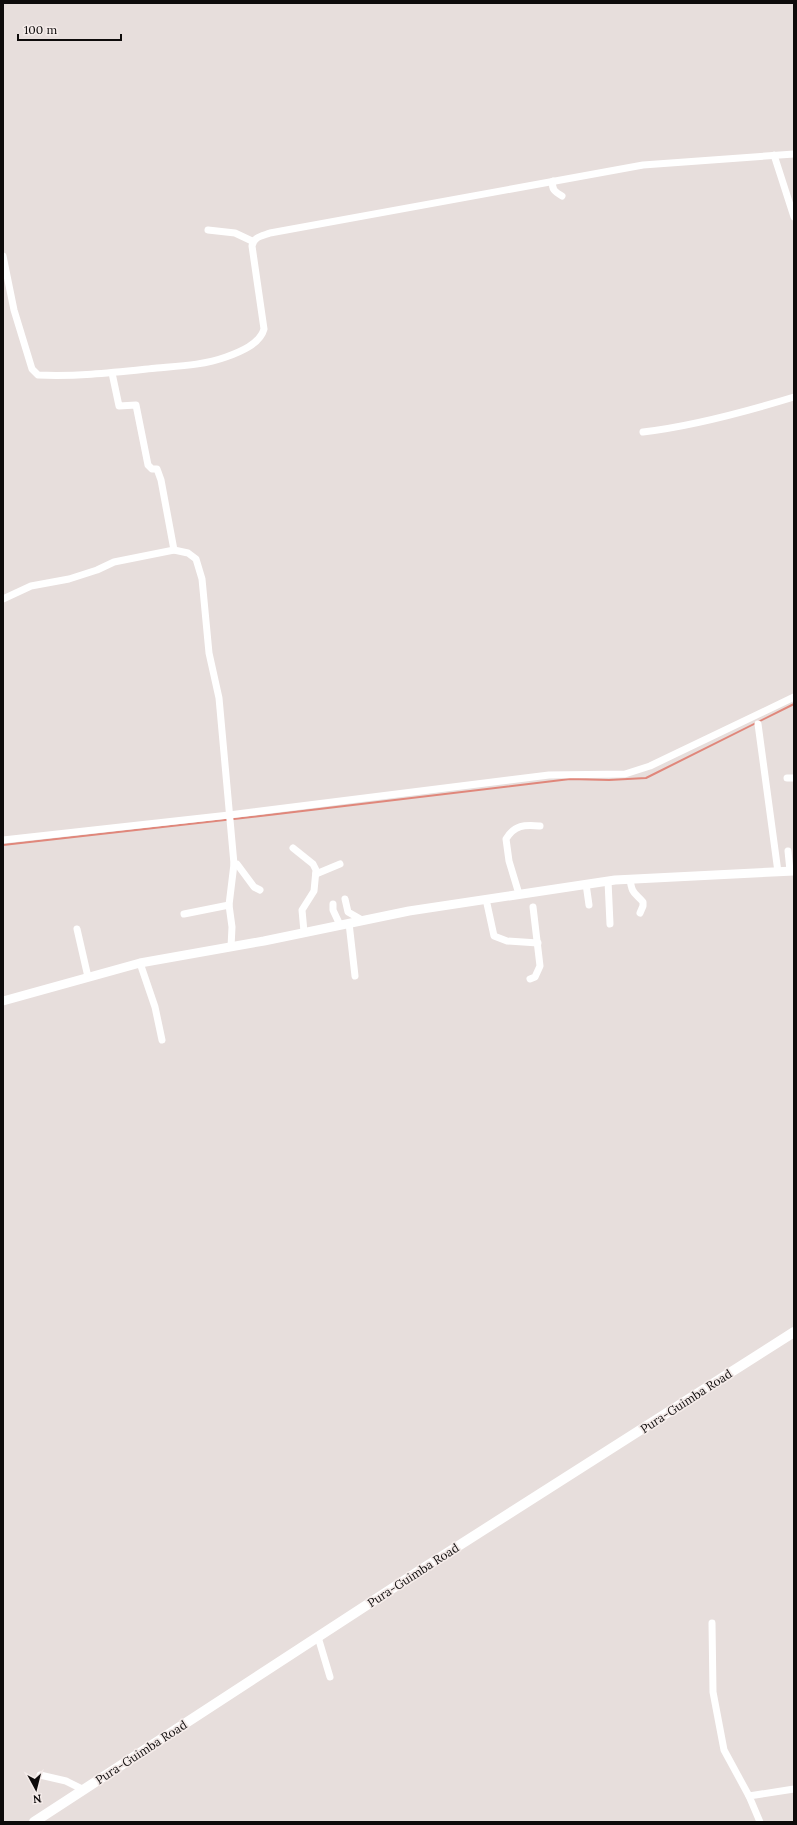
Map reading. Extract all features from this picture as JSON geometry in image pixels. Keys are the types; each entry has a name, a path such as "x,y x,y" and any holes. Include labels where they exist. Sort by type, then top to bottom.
{"main road":[{"name":"Pura-Guimba Road","path":"34,1822 318,1637 794,1332"}],"street":[{"path":"208,230 235,233 252,241 278,232 643,164 794,154"},
{"path":"774,155 794,217"},
{"path":"553,181 552,188 556,193 562,196"},
{"path":"3,256 14,310 32,369 38,375 46,376 112,373 198,364 226,357 258,341 264,329 252,241"},
{"path":"112,373 119,406 136,405 148,465 152,469 157,469 161,480 174,550"},
{"path":"643,432 694,422 794,397"},
{"path":"3,599 32,586 69,579 97,570 114,562 174,550 188,553 196,559 202,579 209,653 219,698 234,864 229,905 232,947"},
{"path":"3,840 229,815 549,775 632,773 794,697"},
{"path":"758,724 778,872"},
{"path":"519,894 509,861 506,838 516,827 521,825 540,826"},
{"path":"293,848 313,864 316,874 314,891 302,910 304,932"},
{"path":"3,1001 140,963 232,947 409,911 608,881 792,871 788,851"},
{"path":"234,864 238,864 254,887 260,890"},
{"path":"316,874 340,864"},
{"path":"630,879 631,890 642,902 643,906 640,913"},
{"path":"608,881 610,924"},
{"path":"586,884 589,905"},
{"path":"345,899 348,912 362,920"},
{"path":"486,899 494,936 507,941 538,943"},
{"path":"333,904 333,910 344,924 356,976"},
{"path":"184,914 229,905"},
{"path":"530,979 535,977 540,966 533,907"},
{"path":"77,929 88,977"},
{"path":"140,963 155,1007 162,1040"},
{"path":"712,1623 713,1692 724,1750 749,1796 760,1822"},
{"path":"318,1637 330,1677"},
{"path":"40,1775 66,1781 84,1790"},
{"path":"749,1796 794,1789"}],"waterway":[{"path":"3,845 570,779 609,780 646,778 794,704"}]}
